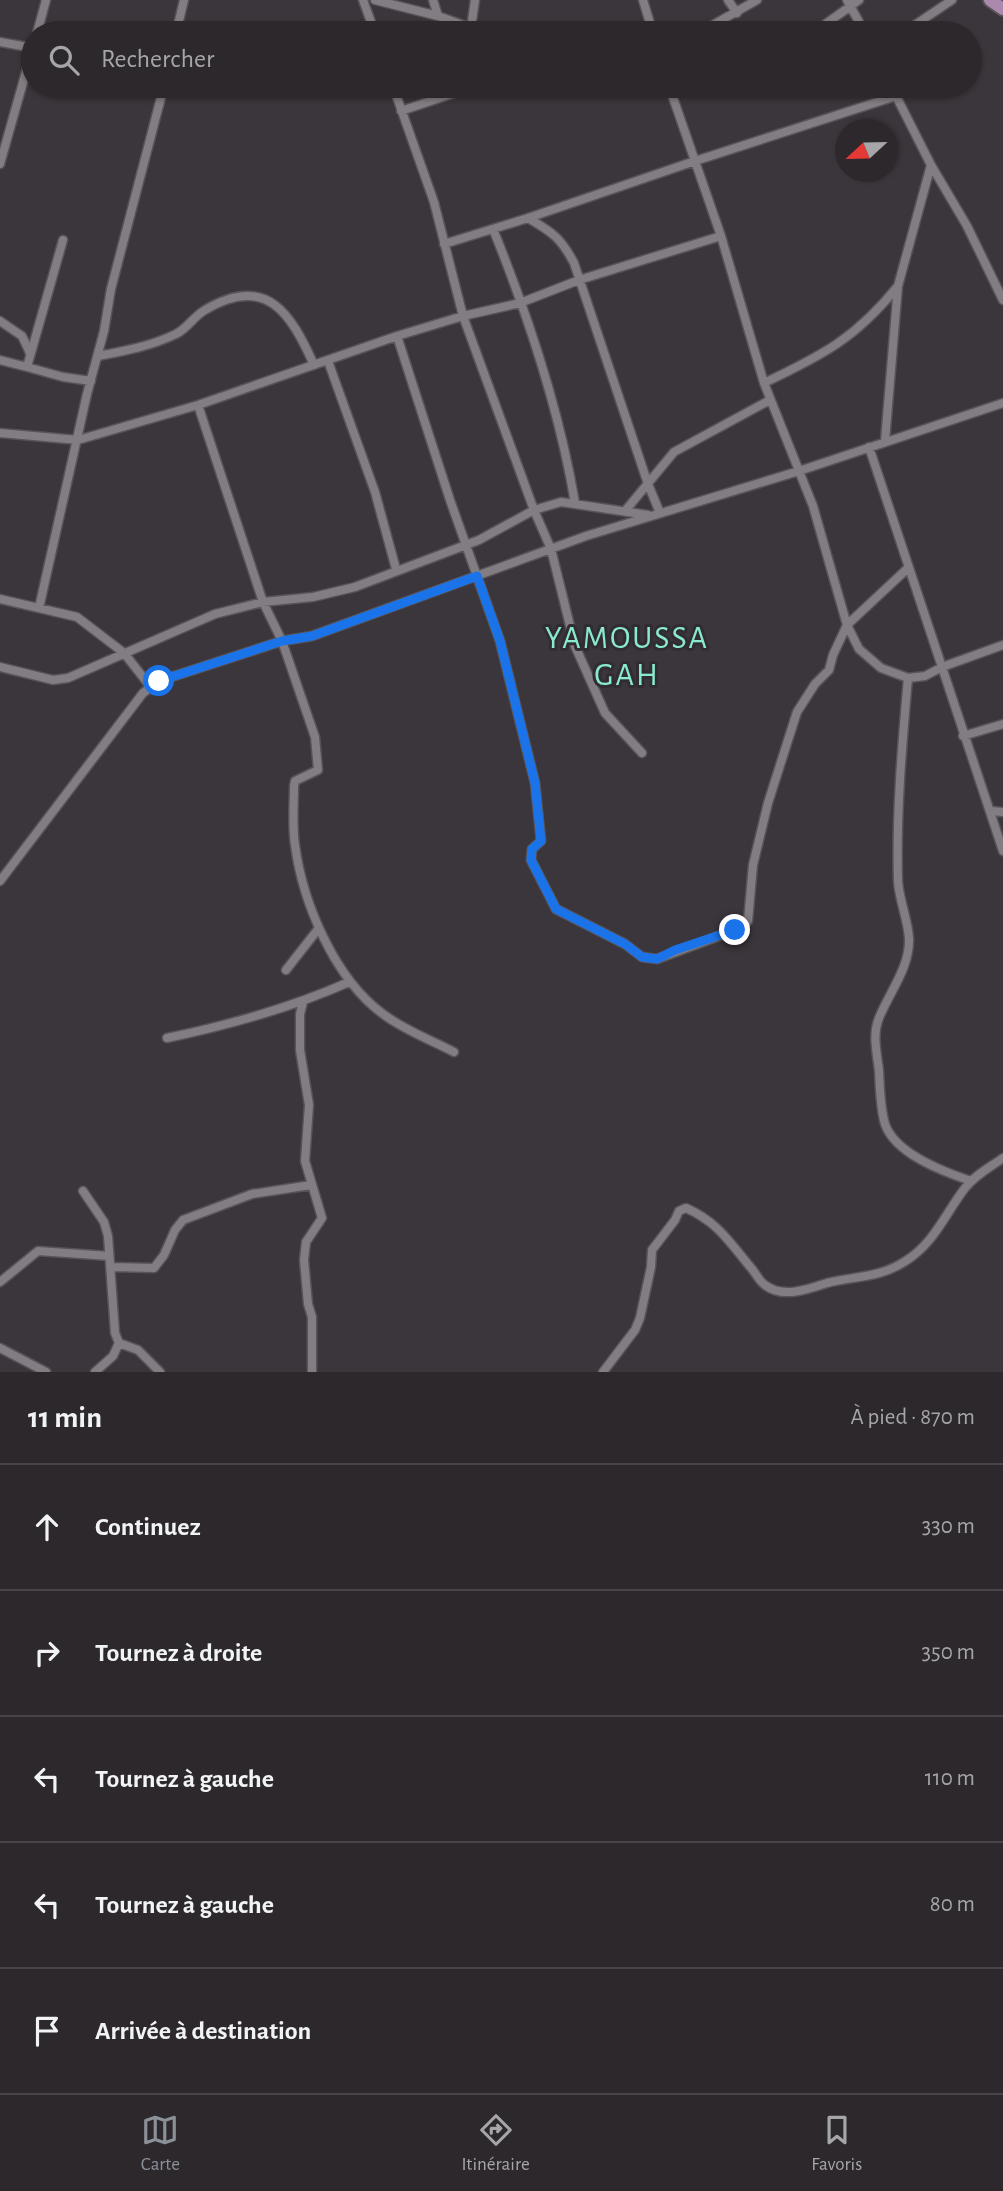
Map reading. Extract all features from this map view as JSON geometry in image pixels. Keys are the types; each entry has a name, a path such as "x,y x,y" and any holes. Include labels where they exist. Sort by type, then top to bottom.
{"main road":[{"path":"990,0 1003,9"}],"street":[{"path":"40,21 46,0"},
{"path":"179,21 184,0"},
{"path":"363,0 371,21"},
{"path":"376,0 452,21"},
{"path":"433,0 438,16"},
{"path":"472,21 475,0"},
{"path":"643,0 649,21"},
{"path":"728,0 737,13"},
{"path":"719,21 757,0"},
{"path":"827,21 849,3 859,0"},
{"path":"921,21 952,0"},
{"path":"849,3 859,21"},
{"path":"0,42 21,46"},
{"path":"1,160 21,90"},
{"path":"39,608 111,289 161,98"},
{"path":"397,98 434,202 463,316 534,510 551,549 575,646 605,713 642,753"},
{"path":"401,111 439,98"},
{"path":"673,98 721,236 764,383 813,506 847,625 859,649 881,668 908,678 925,676 1003,645"},
{"path":"444,244 890,98"},
{"path":"897,98 931,165 967,226 1003,300"},
{"path":"885,441 898,286 931,165"},
{"path":"528,218 554,233 565,245 574,263 656,514"},
{"path":"493,229 539,355 561,431 575,503"},
{"path":"0,433 78,440 198,405 397,336 463,316 520,303 579,281 721,236"},
{"path":"27,367 63,240"},
{"path":"764,383 826,353 877,312 898,286"},
{"path":"97,356 157,342 179,332 204,310 247,296 265,298 287,314 314,365"},
{"path":"0,321 22,337 30,353"},
{"path":"397,336 500,641 535,783 541,841 532,849 531,860 556,909 625,944 642,957 657,959 675,950 735,930 748,921 753,865 768,803 797,712 815,684 829,670 847,625 908,568"},
{"path":"0,360 63,377 91,381"},
{"path":"328,361 375,492 396,569"},
{"path":"625,511 674,452 770,400"},
{"path":"0,881 150,686 197,667 282,641 312,636 551,549 799,471 1003,402"},
{"path":"198,405 263,602 282,641 315,737 318,771 295,781 294,786 295,844 304,885 319,928 349,982 383,1014 454,1052"},
{"path":"869,447 1003,851"},
{"path":"0,667 61,680 215,614 263,602 313,597 343,590 466,544 505,527 534,510 561,502 656,514"},
{"path":"0,599 77,617 124,653 150,686"},
{"path":"908,678 898,793 898,885 909,940 905,961 878,1019 874,1039 881,1100 886,1126 897,1142 943,1172 971,1181"},
{"path":"963,736 1003,724"},
{"path":"991,811 1003,812"},
{"path":"286,970 319,928"},
{"path":"167,1038 303,1002 349,982"},
{"path":"303,1002 300,1014 300,1050 309,1104 305,1161 322,1218 306,1242 304,1260 308,1304 312,1317 312,1372"},
{"path":"603,1372 635,1330 651,1267 652,1250 679,1211 686,1208 712,1222 725,1234 766,1286 786,1292 860,1279 903,1263 931,1239 971,1181 1003,1158"},
{"path":"111,1267 154,1268 183,1220 252,1194 311,1185"},
{"path":"83,1191 104,1222 108,1236 115,1333 119,1343 113,1356 95,1372"},
{"path":"0,1282 38,1251 109,1256"},
{"path":"119,1343 138,1350 160,1372"},
{"path":"0,1348 47,1372"}],"district":[{"name":"YAMOUSSA GAH","path":"627,656"}],"route":[{"path":"159,681 282,641 312,636 477,576 500,641 535,783 541,841 532,849 531,860 556,909 625,944 642,957 657,959 675,950 735,930"}]}
